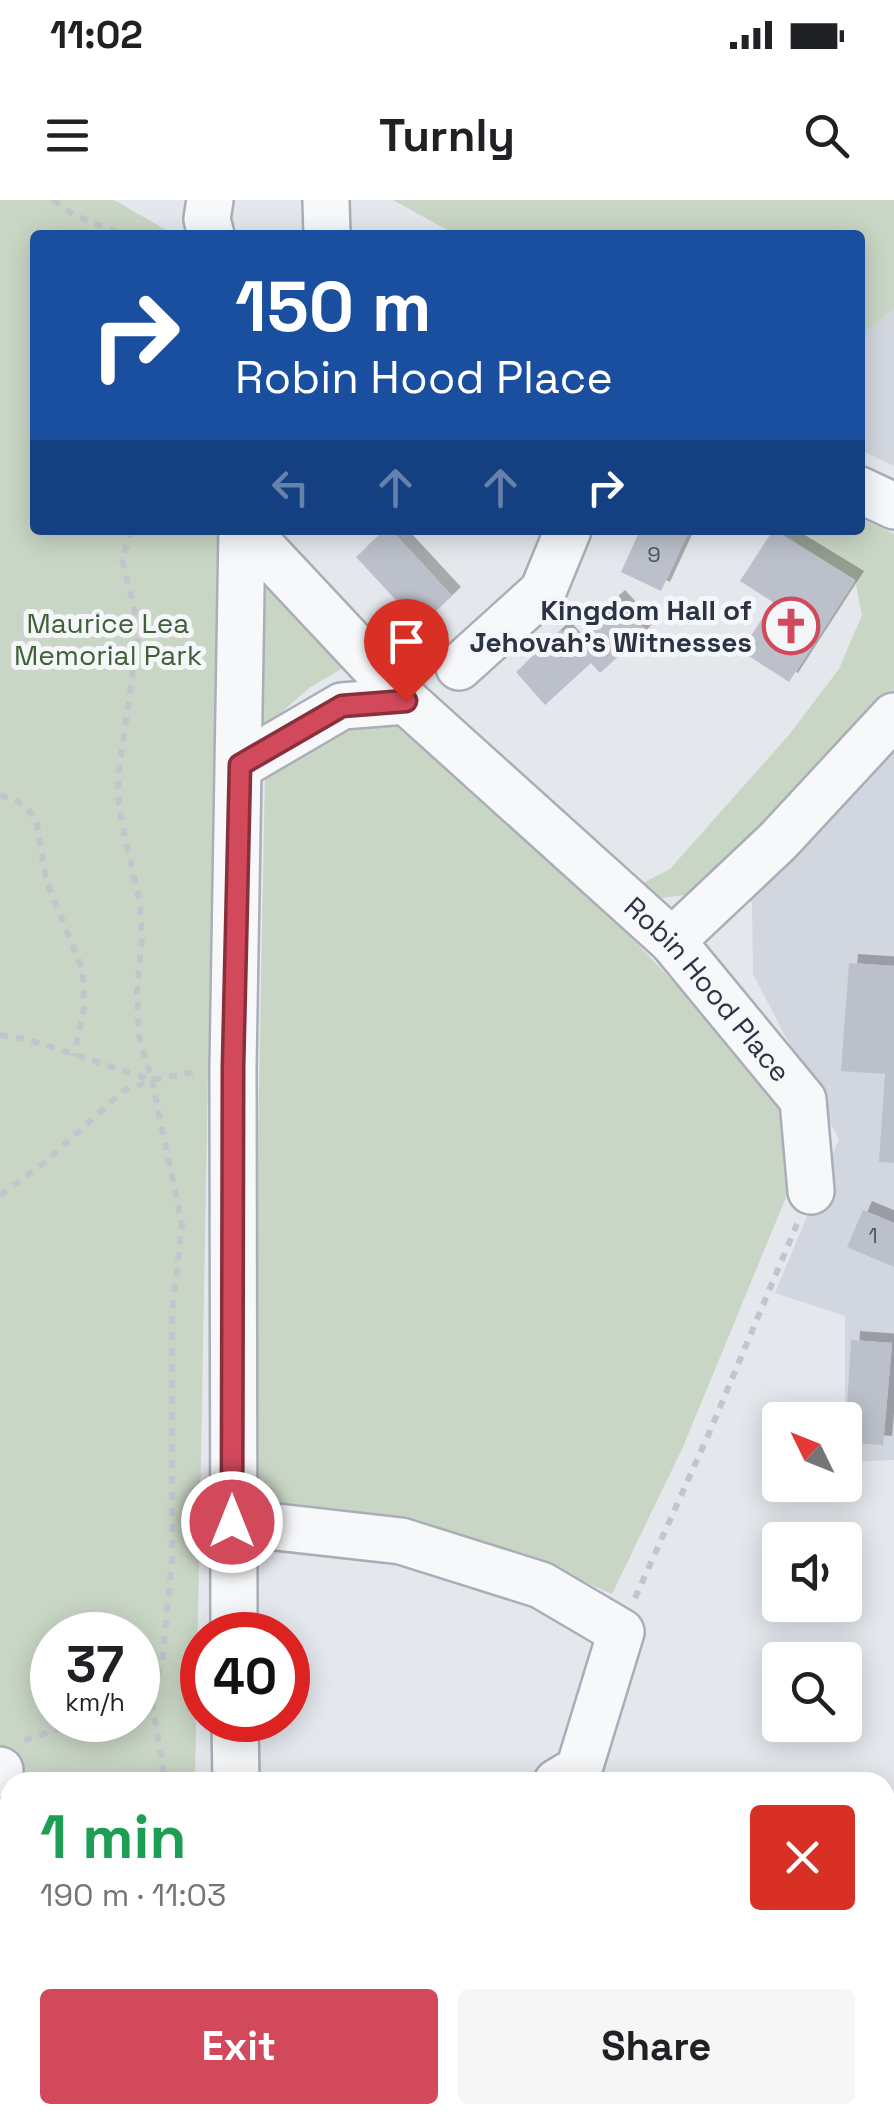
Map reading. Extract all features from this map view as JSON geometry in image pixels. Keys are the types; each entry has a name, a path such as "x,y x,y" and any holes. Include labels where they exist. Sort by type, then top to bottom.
{"street":[{"path":"210,200 210,230"},
{"path":"326,200 327,230"},
{"path":"865,492 894,506"},
{"path":"234,1612 233,1067 244,535"},
{"name":"Robin Hood Place","path":"249,535 406,701 672,940 803,1100 811,1190"},
{"path":"459,667 544,591 554,535"},
{"path":"240,765 342,706 406,701"},
{"path":"672,940 778,840 894,716"},
{"path":"232,1522 401,1541 542,1585 621,1632 579,1769 574,1772"},
{"path":"236,1742 236,1772"}],"path":[{"path":"53,200 74,215 112,230"},
{"path":"130,535 122,559 139,628 118,778 118,809 140,904 138,1036 152,1080 182,1224 172,1312 172,1559 160,1663"},
{"path":"0,795 18,801 36,818 46,880 83,971 84,1008 74,1056"},
{"path":"0,1034 152,1080"},
{"path":"0,1196 43,1164 124,1091 152,1080"},
{"path":"621,1632 811,1190"},
{"path":"6,1762 46,1742"},
{"path":"158,1742 163,1772"}],"shaded area":[{"path":"894,310 894,466 865,452 865,331"},
{"path":"894,687 894,1460 862,1461 862,1402 845,1402 845,1316 775,1293 839,1139 753,974 752,903 722,872 879,708"}],"green space":[{"name":"Maurice Lea Memorial Park","path":"0,200 114,200 166,230 30,230 30,535 218,535 198,1612 180,1612 180,1742 196,1742 195,1772 0,1772"},
{"path":"393,200 894,200 894,310 865,331 865,230 447,230"},
{"path":"865,520 894,534 894,687 879,708 722,872 692,894 661,898 639,885 670,869 788,736 839,669 862,615 855,580 785,535 865,535"},
{"path":"259,586 284,586 353,662 309,688 255,736"},
{"path":"402,721 569,870 780,1097 794,1178 683,1447 612,1594 537,1561 251,1507 265,774 344,725"}],"building":[{"path":"380,535 396,535 452,596 420,626 356,557"},
{"path":"638,535 687,535 661,591 621,572"},
{"name":"Kingdom Hall of Jehovah's Witnesses","path":"770,535 781,535 855,580 789,682 741,651 773,602 740,581"},
{"path":"616,599 646,631 600,673 591,663 545,705 516,672 561,630 571,641"},
{"path":"849,963 894,966 894,1163 879,1162 885,1074 841,1071"},
{"path":"863,1210 894,1223 894,1267 847,1247"},
{"path":"851,1340 892,1343 883,1445 862,1443 862,1402 847,1402"}],"place":[{"name":"Kingdom Hall of Jehovah's Witnesses","path":"791,626"}],"route":[{"path":"232,1522 233,1067 240,765 342,706 406,701"}]}
